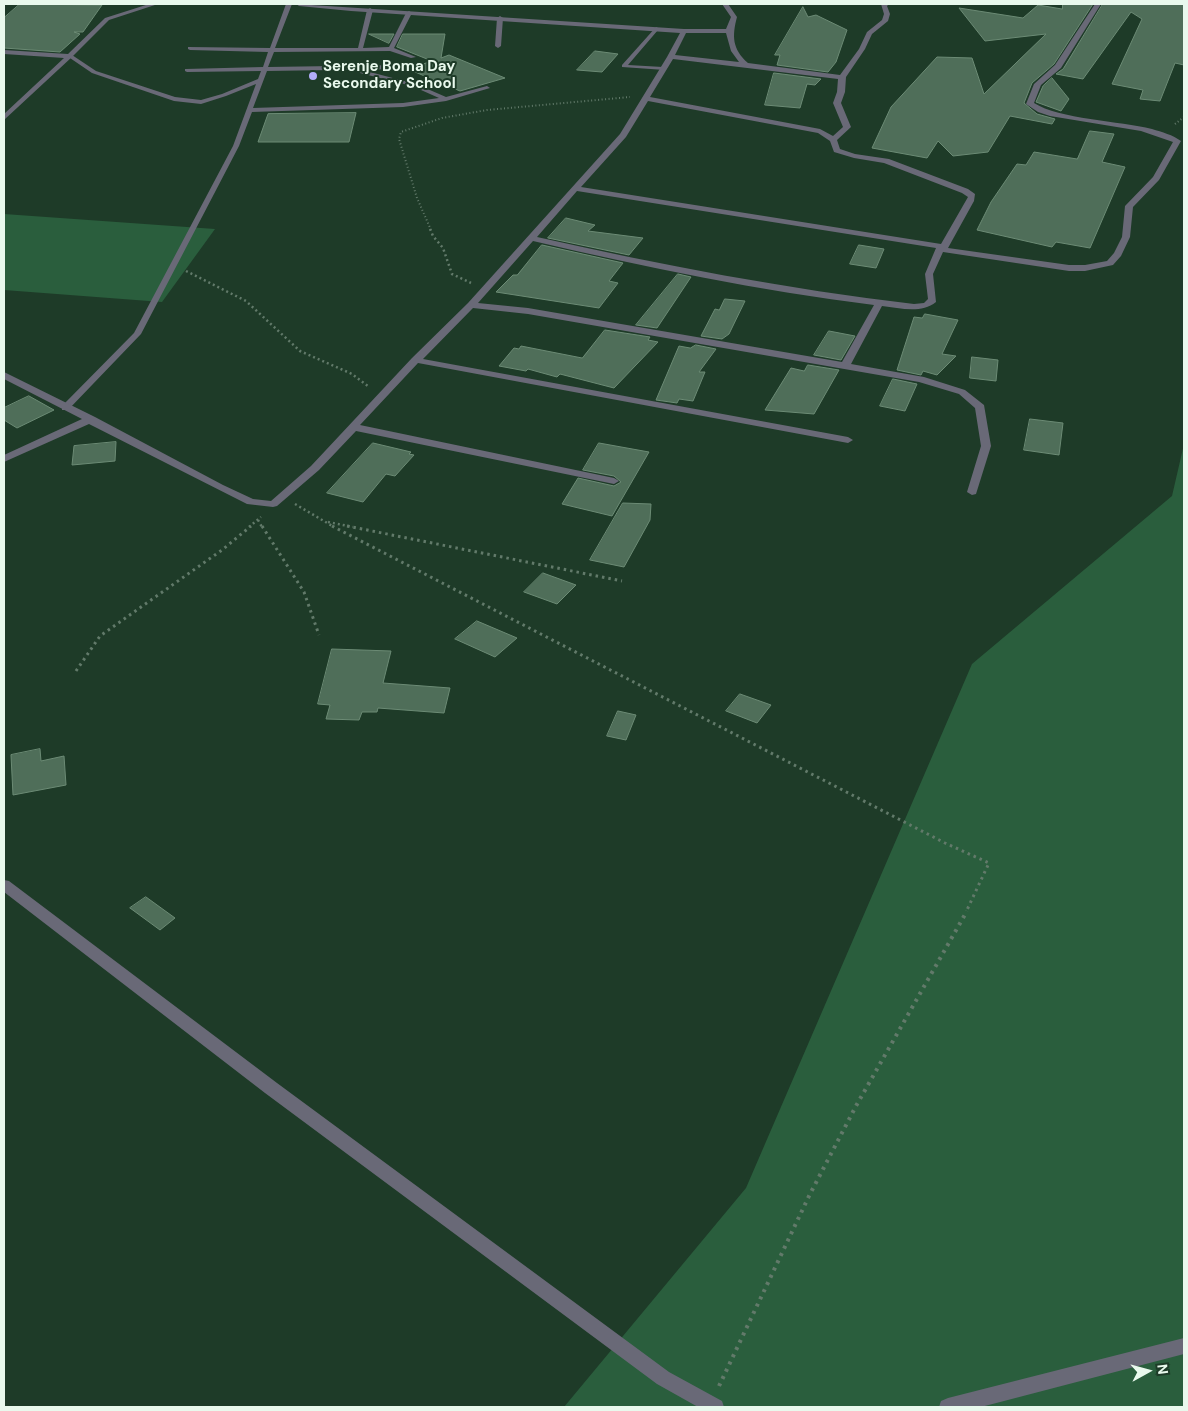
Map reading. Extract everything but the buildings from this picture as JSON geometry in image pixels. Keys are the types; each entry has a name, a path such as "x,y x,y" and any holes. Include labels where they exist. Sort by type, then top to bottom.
{"street":[{"path":"4,118 107,19 155,4"},
{"path":"300,4 684,31 729,31"},
{"path":"724,4 734,17 729,31 739,60 746,65"},
{"path":"833,140 847,126 837,103 841,92 842,77 862,49 869,33 885,21 887,14 884,5 886,4"},
{"path":"575,188 1069,268 1085,268 1110,263 1118,254 1126,237 1129,206 1156,178 1177,140 1138,128 1057,115 1036,109 1030,104 1038,84 1058,66 1098,4"},
{"path":"4,375 219,487 251,502 273,504 315,468 415,360 471,305 623,135 671,57 684,31"},
{"path":"4,52 70,56"},
{"path":"671,57 842,77"},
{"path":"531,238 601,254 822,296 914,307 927,305 933,300 928,274 972,196 950,184 886,161 854,156 838,150 833,140 820,131 646,97"},
{"path":"845,366 879,304"},
{"path":"471,305 528,311 921,379 962,392 980,408 986,446 972,492"},
{"path":"415,360 848,440"},
{"path":"4,459 91,419"},
{"path":"353,427 614,481"},
{"path":"4,885 263,1082 655,1372 713,1406"},
{"path":"948,1407 1184,1346"}],"lane":[{"path":"65,408 137,334 172,264 236,146 288,4"},
{"path":"360,49 370,10"},
{"path":"391,49 409,13"},
{"path":"498,46 500,18"},
{"path":"656,29 624,66 663,69"},
{"path":"190,48 272,50 391,49 413,57"},
{"path":"70,56 94,72 174,99 201,102 260,80"},
{"path":"187,70 354,70 401,67"},
{"path":"354,70 414,85 446,99"},
{"path":"249,110 402,105 446,99 487,88"}],"path":[{"path":"485,289 452,274 443,248 433,236 424,210 417,198 399,139 401,132 420,123 489,110 591,99 646,97"},
{"path":"172,264 246,301 300,351 352,374 371,389 372,407"},
{"path":"273,504 285,498 476,602 854,797 945,843 989,862 962,922 861,1097 809,1196 713,1406"},
{"path":"76,671 100,636 222,550 265,515"},
{"path":"258,520 304,592 319,635"},
{"path":"325,521 622,582"}],"green space":[{"path":"4,214 215,229 162,302 4,290"},
{"path":"1184,444 1184,1407 564,1407 746,1188 972,664 1172,496"}],"place":[{"name":"Serenje Boma Day Secondary School","path":"313,76"}]}
